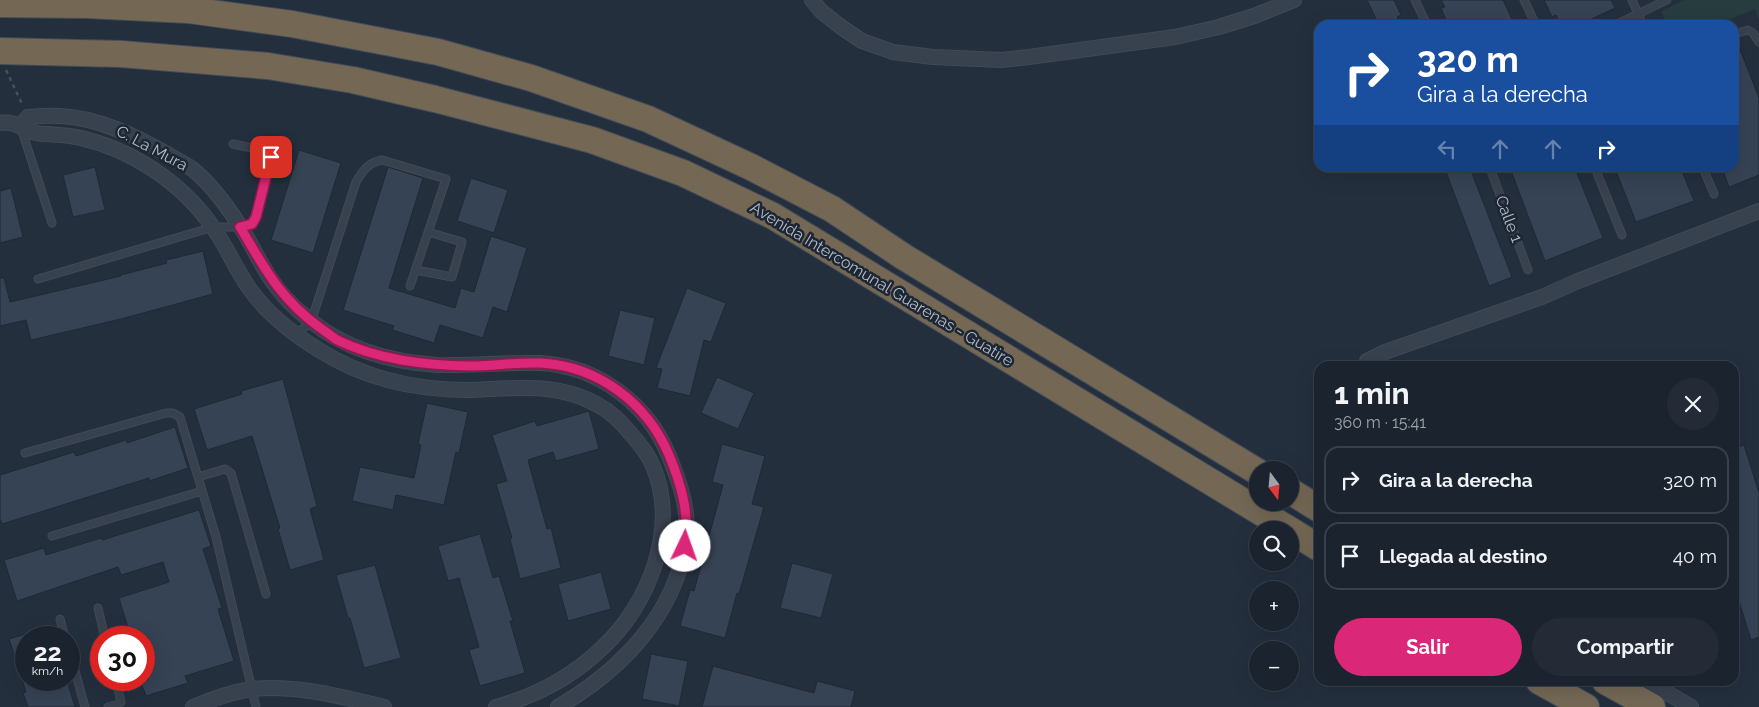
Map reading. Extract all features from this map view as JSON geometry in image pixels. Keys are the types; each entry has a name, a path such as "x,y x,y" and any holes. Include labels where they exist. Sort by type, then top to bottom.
{"highway":[{"path":"0,4 88,5 189,10 292,24 438,52 531,78 648,119 751,167 832,210 913,262 1249,467"},
{"name":"Avenida Intercomunal Guarenas - Guatire","path":"2,58 121,54 268,66 353,80 435,99 592,140 683,172 773,216 1275,521"},
{"path":"1299,497 1314,506"},
{"name":"Avenida Intercomunal Guarenas - Guatire","path":"1299,536 1314,545"},
{"path":"1548,686 1586,707"},
{"path":"1614,686 1652,707"}],"street":[{"path":"812,0 834,22 862,40 894,52 932,57 1001,60 1029,58 1175,36 1219,27 1254,16 1294,0"},
{"name":"C. La Mura","path":"24,121 60,116 87,119 140,138 191,168 225,204 270,279 291,304 336,339 363,351 405,362 471,366 541,363 564,366 594,376 620,392 642,411 661,437 680,485 686,510 687,534 684,559 674,586 651,628 634,648 577,696 558,707"},
{"path":"0,122 24,121 34,133 77,137 99,143 123,153 176,185 193,202 213,227 249,289 273,316 295,335 323,353 356,370 427,388 468,390 513,387 546,388 575,394 599,405 622,422 644,448 654,467 661,495 661,545 642,596 627,620 605,646 582,666 552,685 518,701 496,707"},
{"path":"1369,361 1385,352 1542,297 1578,281 1759,211"},
{"path":"1656,686 1692,707"},
{"path":"193,707 212,699 252,689 295,690 384,707"}],"lane":[{"path":"1415,0 1425,20"},
{"path":"1524,0 1534,20"},
{"path":"1632,0 1641,20"},
{"path":"1625,20 1667,0"},
{"path":"1739,32 1745,30 1751,31 1759,42"},
{"path":"24,121 52,222"},
{"path":"38,279 213,227 240,227 252,224 256,217 271,157 266,151 233,144"},
{"path":"295,335 312,322 356,182 364,168 372,162 382,160 446,179 410,286"},
{"name":"Calle 1","path":"1491,172 1528,270"},
{"path":"1596,172 1622,235"},
{"path":"1705,172 1714,194"},
{"path":"416,270 452,277 462,242 428,232"},
{"path":"25,453 166,413 173,413 180,417 216,537 256,707"},
{"path":"198,476 225,469 231,473 266,594"},
{"path":"52,536 202,491"},
{"path":"98,608 102,626"},
{"path":"60,619 62,626"},
{"path":"80,689 85,707"},
{"path":"108,707 119,704 118,691"}],"path":[{"path":"2,58 24,121"}],"green space":[{"path":"1685,0 1759,0 1759,19 1755,9 1728,20 1664,20 1661,11"}],"building":[{"path":"1367,0 1394,0 1401,15 1397,17 1398,20 1377,20"},
{"path":"1441,0 1503,0 1512,19 1446,20 1441,8 1445,7"},
{"path":"1544,0 1611,0 1615,8 1590,20 1558,20 1556,15 1552,17"},
{"path":"1739,47 1759,98 1759,175 1729,187 1723,172 1739,172"},
{"path":"299,150 341,163 313,253 271,240"},
{"path":"95,167 105,210 73,217 63,175"},
{"path":"388,167 423,178 389,288 455,308 461,288 474,292 491,236 527,248 507,312 493,307 483,338 440,325 434,343 392,330 394,326 343,310"},
{"path":"1446,172 1472,172 1512,277 1489,286"},
{"path":"1512,172 1577,172 1603,238 1545,261"},
{"path":"1616,172 1683,172 1694,201 1636,222"},
{"path":"471,178 508,190 494,233 457,221"},
{"path":"11,188 23,237 0,243 0,191"},
{"path":"203,251 213,294 121,319 31,340 26,320 0,326 0,278 4,278 10,302 121,276 167,263 166,260"},
{"path":"687,288 726,303 711,342 704,340 690,396 657,388 662,369 656,368"},
{"path":"620,310 655,318 644,365 608,356"},
{"path":"717,377 754,393 738,429 701,413"},
{"path":"283,379 317,506 310,509 324,560 290,570 278,529 280,528 252,436 207,450 194,409 242,394 241,391"},
{"path":"427,403 468,412 459,453 456,452 444,505 396,495 393,510 352,501 360,467 414,478 421,445 418,444"},
{"path":"589,411 599,449 556,461 553,452 528,460 547,529 551,528 561,568 520,579 510,539 512,538 496,484 507,481 492,435 535,421 537,426"},
{"path":"175,427 188,468 149,481 149,478 2,524 0,519 0,475 74,452 76,456 126,440 127,443"},
{"path":"722,444 765,456 752,504 764,507 725,638 680,626 690,590 694,591 723,485 712,482"},
{"path":"1744,445 1759,493 1759,637 1751,640 1739,601 1739,446"},
{"path":"199,510 211,546 203,549 222,608 218,609 234,661 185,676 188,683 146,696 144,691 155,691 155,626 127,626 119,598 169,582 163,562 121,575 118,567 17,601 4,560 44,548 46,555 101,538 102,540"},
{"path":"480,534 493,578 499,576 513,621 510,621 525,673 480,686 469,650 479,647 459,578 448,581 438,546"},
{"path":"792,563 833,574 821,618 780,608"},
{"path":"375,565 401,658 364,668 336,575"},
{"path":"601,572 611,609 568,621 558,584"},
{"path":"15,637 15,658 9,639"},
{"path":"651,654 688,661 679,706 642,699"},
{"path":"713,666 814,693 817,681 855,691 851,707 702,707"},
{"path":"70,691 75,707 28,707 23,693"}],"route":[{"path":"271,157 256,217 252,224 240,227 270,279 291,304 336,339 372,354 405,362 471,366 541,363 564,366 594,376 620,392 642,411 661,437 680,485 686,510 687,534 685,546"}]}
